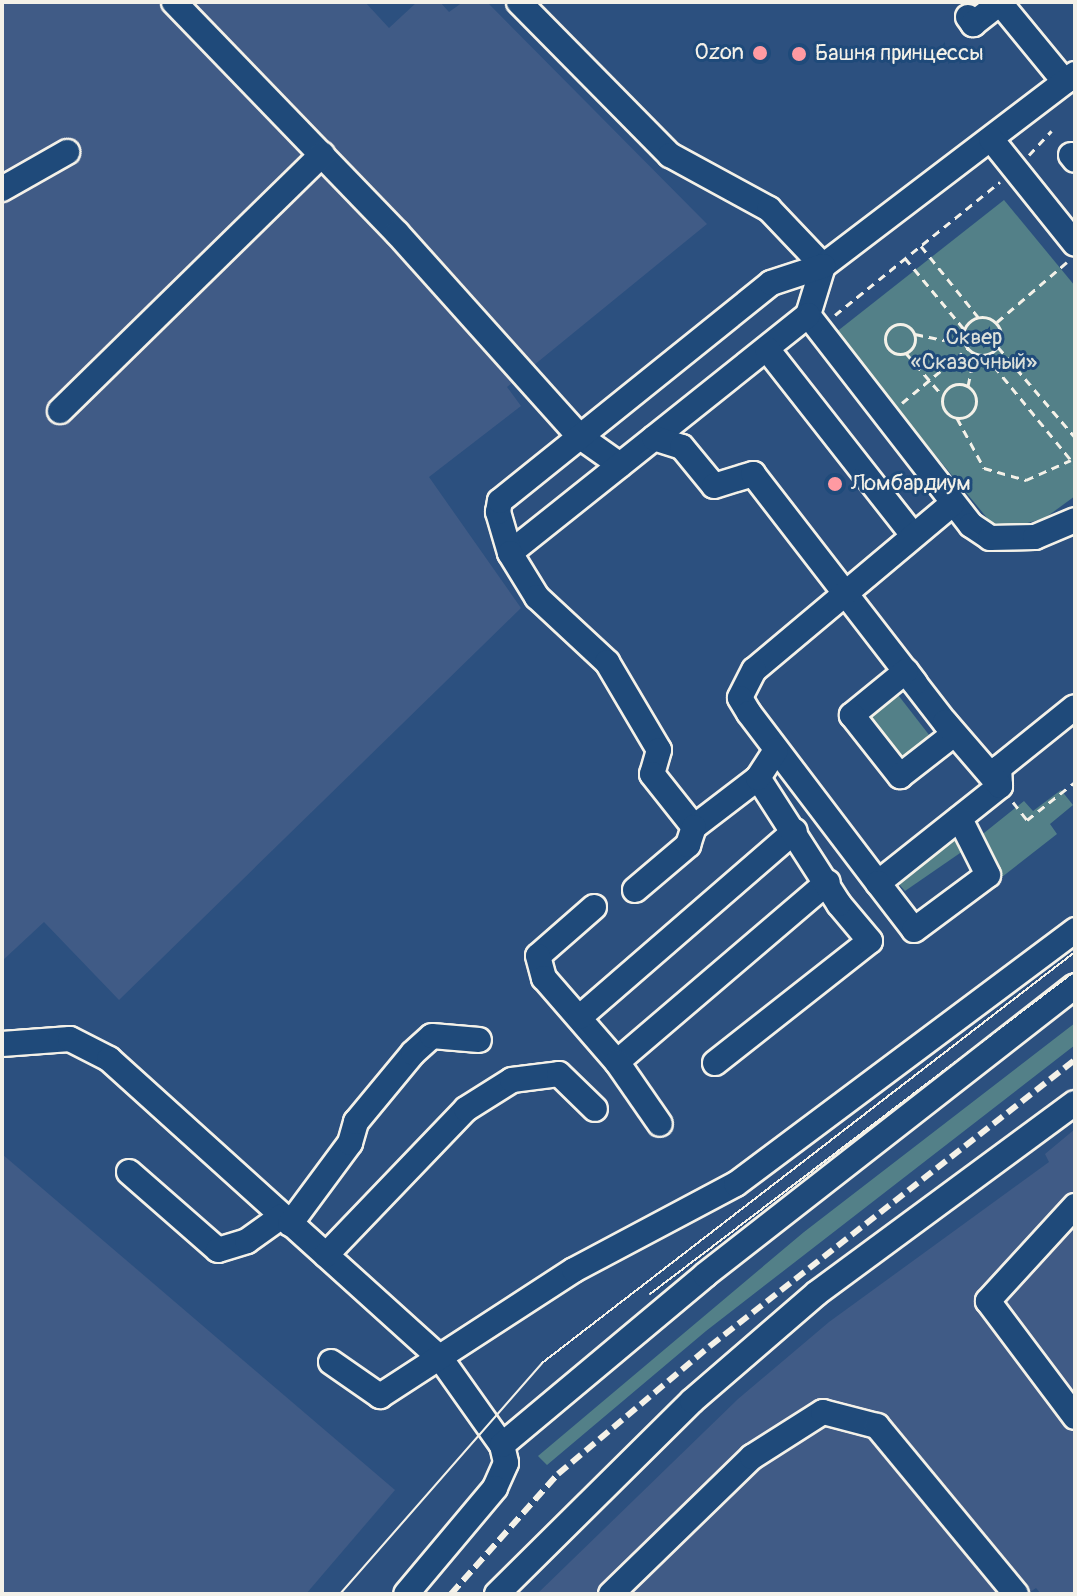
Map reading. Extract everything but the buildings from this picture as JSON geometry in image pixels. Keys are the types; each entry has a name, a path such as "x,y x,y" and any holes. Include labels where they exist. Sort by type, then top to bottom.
{"street":[{"path":"174,2 322,154 579,436 620,465"},
{"path":"519,2 670,155 769,209 823,266"},
{"path":"694,827 652,774 659,750 607,662 537,597 510,553 498,512 500,501 771,283 823,266 1070,78 1000,2 973,24 968,17"},
{"path":"991,139 1016,169 1073,252"},
{"path":"2,189 67,152"},
{"path":"60,411 322,154"},
{"path":"823,266 813,322 952,504 990,538 1035,537 1075,520"},
{"path":"510,553 767,349 813,322"},
{"path":"767,349 913,535"},
{"path":"654,438 682,447 714,486 753,474 954,734 1000,786"},
{"path":"952,504 842,592 754,670 740,698 914,930 988,875 960,819"},
{"path":"906,671 852,715 900,776 954,734"},
{"path":"1000,786 999,768 1040,740 1075,707"},
{"path":"635,890 688,845 694,827 758,778 776,750"},
{"path":"715,1063 870,941 758,778"},
{"path":"878,883 1000,786"},
{"path":"580,1017 795,831"},
{"path":"617,1062 828,882"},
{"path":"594,907 538,956 544,978 617,1062 660,1124"},
{"path":"331,1362 380,1396 574,1270 736,1184 1075,930"},
{"path":"502,1445 705,1275 1075,986"},
{"path":"129,1172 218,1250 247,1241 286,1220 350,1143 356,1122 413,1053 432,1036 479,1040"},
{"path":"2,1044 70,1039 109,1059 441,1359 502,1445 506,1463 495,1488 406,1594"},
{"path":"326,1255 466,1109 512,1080 559,1074 595,1109"},
{"path":"497,1594 692,1401 817,1293 1075,1103"},
{"path":"1075,1206 988,1301 1075,1417"},
{"path":"611,1594 752,1457 823,1412 877,1426 1016,1594"}],"path":[{"path":"813,322 921,246 1016,169 1051,131"},
{"path":"921,246 978,317 996,323 1001,332 998,347 985,355 967,349 962,337 964,329 978,317"},
{"path":"996,323 1073,252"},
{"path":"905,258 964,329"},
{"path":"962,337 943,340 914,334 903,324 886,332 891,351 906,353 942,395 944,410 957,418 984,468 1026,480 1071,460"},
{"path":"906,353 914,334"},
{"path":"998,347 1075,437"},
{"path":"897,408 967,349"},
{"path":"957,418 975,406 968,386 975,354"},
{"path":"985,355 1075,465"},
{"path":"942,395 953,384 968,386"},
{"path":"1000,786 1027,820 1075,782"}],"shaded area":[{"path":"2,2 365,2 389,28 417,2 440,2 449,12 463,2 487,2 707,224 507,387 521,406 429,477 521,608 119,1000 44,922 2,961"},
{"path":"1075,1129 1075,1594 1041,1594 1036,1588 1027,1594 537,1594 738,1399 829,1322 1049,1162 1045,1154"},
{"path":"2,1154 395,1490 306,1594 2,1594"}],"green space":[{"name":"Сквер «Сказочный»","path":"1004,200 1075,286 1075,496 1045,518 1017,526 992,524 835,333"},
{"path":"895,691 933,740 903,763 865,715"},
{"path":"1061,790 1073,805 1050,824 1057,834 1002,877 974,841 1024,801 1033,811"},
{"path":"952,837 963,851 905,891 897,882"},
{"path":"1075,1023 1075,1045 706,1331 547,1465 538,1456 804,1232"}],"tram line":[{"path":"340,1594 542,1363 1075,952"},
{"path":"650,1294 1075,971"}],"railway":[{"path":"451,1594 558,1474 710,1346 1075,1060"}],"place":[{"name":"Ozon","path":"760,53"},
{"name":"Башня принцессы","path":"799,54"},
{"name":"Ломбардиум","path":"835,484"}]}
